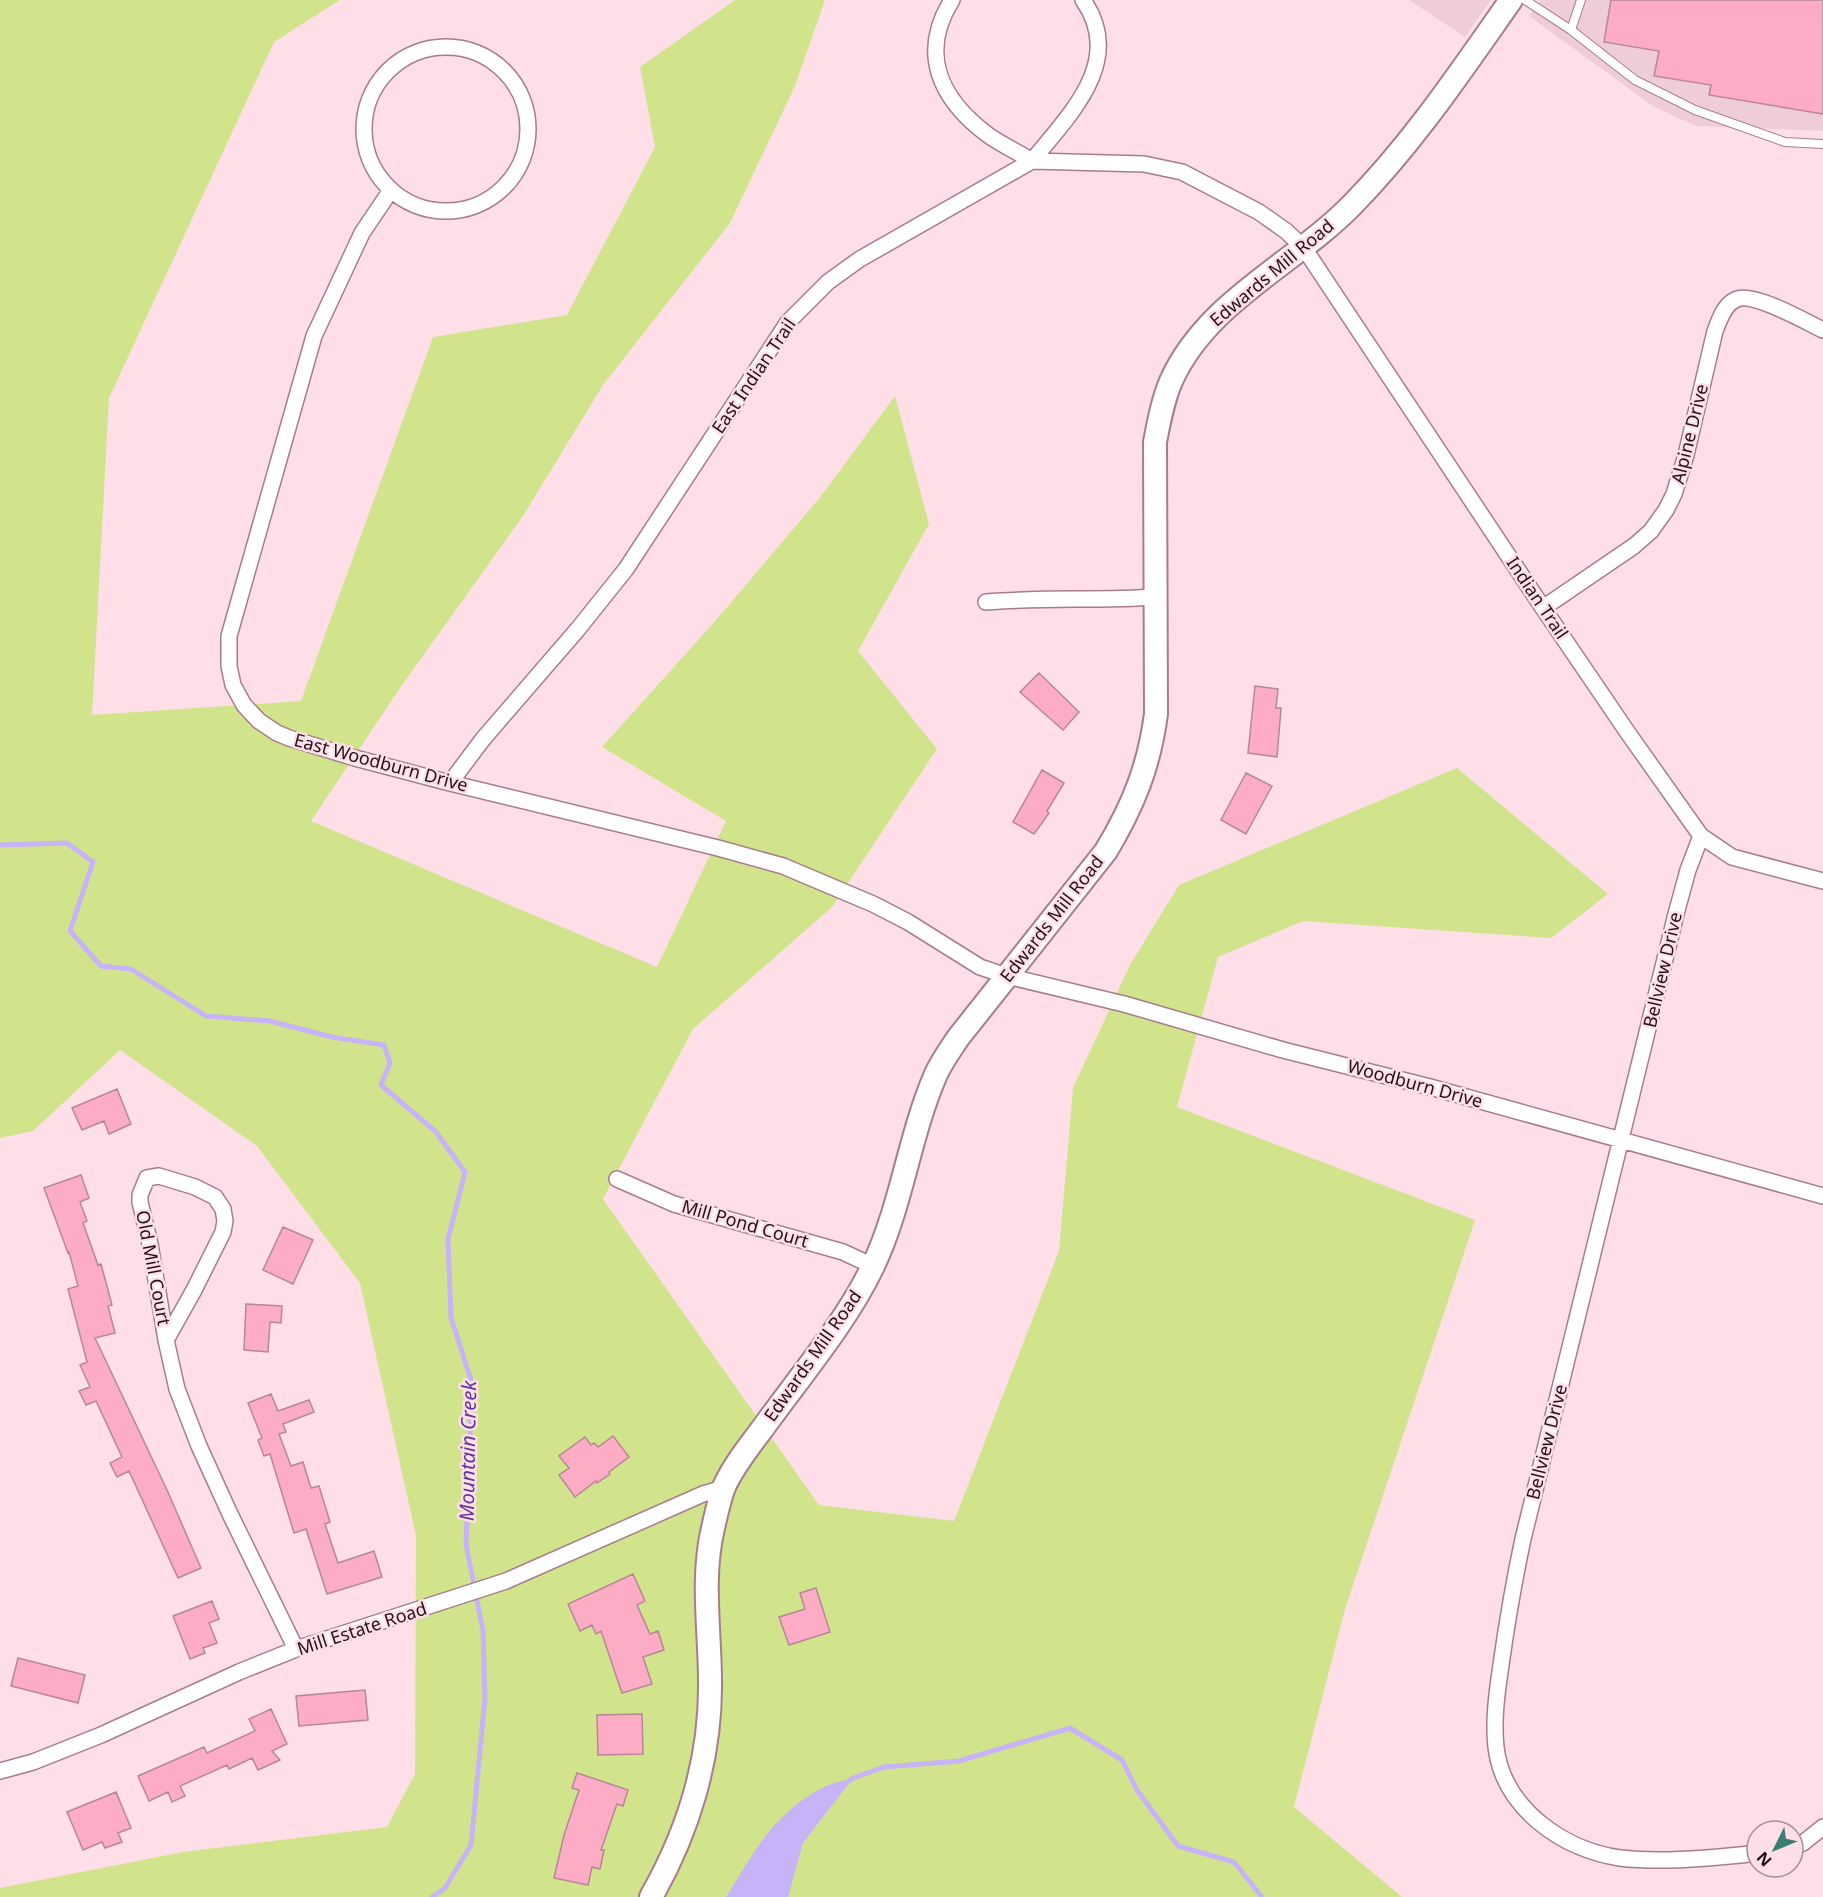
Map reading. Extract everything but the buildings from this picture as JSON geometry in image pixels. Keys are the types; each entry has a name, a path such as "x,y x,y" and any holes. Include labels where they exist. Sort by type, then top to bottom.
{"street":[{"path":"951,0 936,36 935,60 940,81 955,104 988,135 1032,161 1144,164 1182,172 1259,212 1286,231 1304,248"},
{"path":"1032,161 1081,101 1097,64 1098,38 1095,22 1083,0"},
{"name":"Edwards Mill Road","path":"651,1897 677,1845 702,1768 708,1726 710,1684 708,1564 712,1529 724,1488 748,1447 836,1328 873,1266 897,1206 918,1127 936,1075 958,1038 1106,851 1126,819 1137,794 1149,756 1156,714 1155,442 1162,406 1171,381 1183,357 1214,319 1304,248 1350,207 1395,159 1427,118 1510,0"},
{"path":"450,47 468,50 485,57 500,68 513,81 522,98 527,124 525,152 518,169 507,184 494,196 477,205 460,210 441,211 423,208 406,201 391,190 369,160 363,124 366,106 373,89 384,74 398,62 414,53 432,48 450,47"},
{"name":"East Indian Trail","path":"450,783 483,739 626,568 773,343 801,307 828,282 860,259 1032,161"},
{"name":"East Woodburn Drive","path":"391,190 362,233 314,336 229,636 228,666 233,685 244,705 259,721 277,733 355,758 783,866 873,904 908,922 980,967 1007,976"},
{"name":"Indian Trail","path":"1304,248 1543,609 1701,836 1732,857 1823,881"},
{"name":"Alpine Drive","path":"1543,609 1634,546 1651,531 1666,510 1674,494 1686,454 1715,331 1732,300 1740,297 1763,302 1823,330"},
{"path":"986,602 1024,599 1123,600 1155,597"},
{"name":"Bellview Drive","path":"1701,836 1688,870 1676,914 1523,1539 1508,1613 1499,1680 1495,1723 1496,1748 1501,1767 1517,1800 1532,1816 1554,1833 1579,1846 1620,1858 1655,1860 1745,1854"},
{"name":"Woodburn Drive","path":"1007,976 1430,1087 1823,1196"},
{"name":"Old Mill Court","path":"166,1340 223,1232 225,1221 223,1209 215,1197 195,1187 159,1176 147,1178 140,1195 140,1202 150,1244 166,1340 177,1389 199,1446 230,1514 296,1649"},
{"name":"Mill Pond Court","path":"617,1179 674,1204 843,1252 873,1266"},
{"name":"Mill Estate Road","path":"0,1771 33,1762 101,1735 238,1672 296,1649 506,1581 703,1494 724,1488"},
{"path":"1805,1841 1823,1827"}],"lane":[{"path":"1525,0 1571,30 1635,80 1695,111 1785,142 1823,144"},
{"path":"1571,30 1581,0"}],"shaded area":[{"path":"1409,0 1491,0 1465,37"},
{"path":"1540,0 1823,0 1823,131 1696,126 1654,107 1529,16"},
{"path":"853,1778 803,1843 788,1897 726,1897 777,1822 805,1798 822,1788"}],"green space":[{"path":"0,0 340,0 274,42 109,398 92,715 301,701 433,337 567,315 655,147 640,67 735,0 825,0 795,86 730,223 603,385 523,516 402,685 311,821 657,967 726,821 602,747 717,619 821,496 895,396 929,524 858,651 937,749 832,907 693,1029 603,1199 819,1505 954,1521 1059,1251 1073,1088 1130,965 1179,885 1457,768 1608,894 1551,938 1303,921 1218,957 1177,1107 1475,1220 1345,1609 1294,1807 1402,1897 0,1897 0,1888 183,1852 387,1827 415,1774 416,1536 360,1283 257,1146 120,1050 33,1131 0,1138"}],"waterway":[{"name":"Mountain Creek","path":"0,845 67,843 93,862 70,931 101,966 131,969 206,1016 270,1021 332,1037 384,1045 390,1063 381,1085 436,1132 465,1172 448,1239 451,1318 472,1383 466,1544 483,1631 485,1699 471,1845 445,1888 432,1897"},
{"name":"Mountain Creek","path":"849,1781 884,1767 959,1761 1070,1728 1122,1760 1137,1790 1178,1846 1234,1862 1262,1897"}]}
